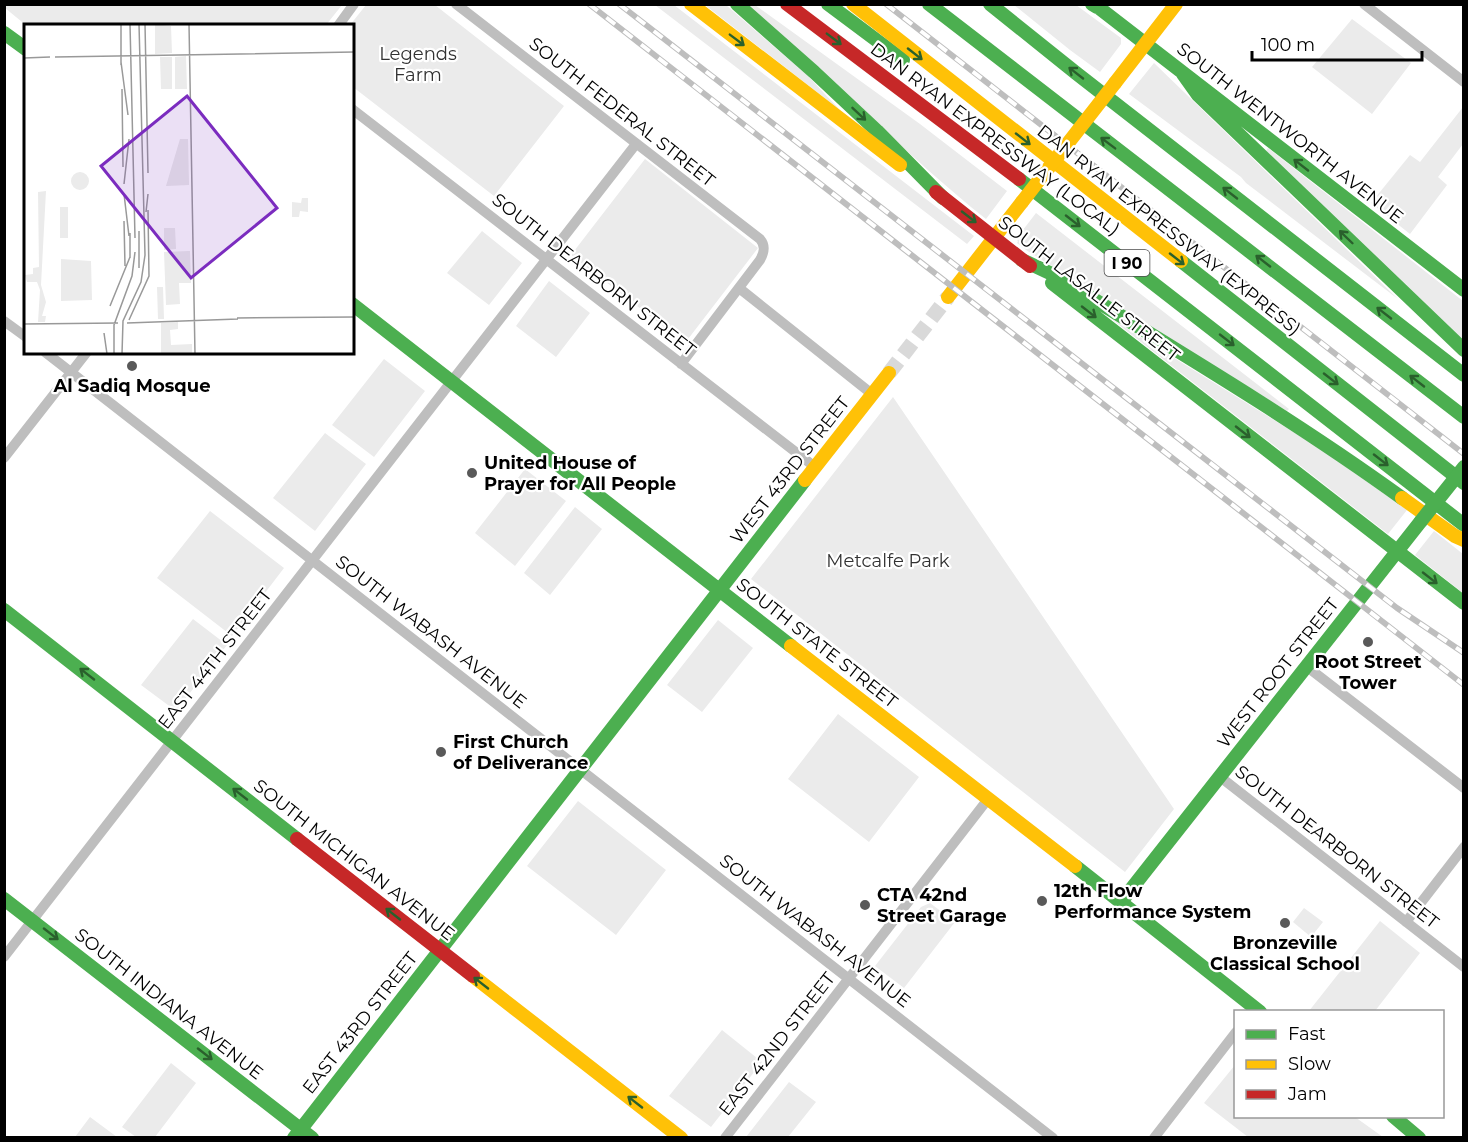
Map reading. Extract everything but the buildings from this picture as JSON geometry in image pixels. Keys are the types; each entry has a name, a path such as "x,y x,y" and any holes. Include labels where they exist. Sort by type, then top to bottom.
{"main road":[{"name":"SOUTH LASALLE STREET","path":"691,4 1464,603"},
{"path":"737,4 846,102 943,198"},
{"name":"DAN RYAN EXPRESSWAY (LOCAL)","path":"787,4 991,157 1464,525"},
{"path":"828,4 915,69 977,103"},
{"name":"DAN RYAN EXPRESSWAY (EXPRESS)","path":"853,4 1464,483"},
{"name":"DAN RYAN EXPRESSWAY (EXPRESS)","path":"929,4 1464,417"},
{"path":"935,4 948,20"},
{"path":"990,4 1464,375"},
{"path":"948,297 1176,4"},
{"name":"SOUTH WENTWORTH AVENUE","path":"1094,5 1464,290"},
{"path":"4,33 24,48"},
{"path":"1183,74 1198,95 1464,350"},
{"path":"1022,260 1054,275 1295,424 1351,461 1455,537 1464,540"},
{"name":"SOUTH STATE STREET","path":"354,306 1122,902 1256,1010"},
{"name":"WEST 43RD STREET","path":"719,590 889,373"},
{"name":"WEST ROOT STREET","path":"1122,902 1464,467"},
{"name":"EAST 43RD STREET","path":"302,1135 440,951 719,590"},
{"name":"SOUTH MICHIGAN AVENUE","path":"4,610 681,1137"},
{"name":"SOUTH INDIANA AVENUE","path":"4,898 302,1135"},
{"path":"1395,1118 1419,1137"}],"street":[{"path":"339,24 354,4"},
{"name":"SOUTH FEDERAL STREET","path":"456,4 763,242 764,248 760,260 739,288"},
{"path":"1364,4 1464,82"},
{"name":"SOUTH DEARBORN STREET","path":"354,111 815,467"},
{"name":"EAST 44TH STREET","path":"4,957 636,144"},
{"path":"681,364 739,288 872,394"},
{"path":"4,321 24,336"},
{"name":"SOUTH WABASH AVENUE","path":"47,354 1053,1137"},
{"path":"4,458 85,354"},
{"path":"1306,666 1464,788"},
{"name":"SOUTH DEARBORN STREET","path":"1219,776 1464,967"},
{"name":"EAST 42ND STREET","path":"725,1137 988,799"},
{"path":"1406,922 1464,847"},
{"path":"1154,1137 1234,1035"}],"green space":[{"path":"5,4 342,4 327,24 25,24 5,8"},
{"name":"Legends Farm","path":"366,5 435,5 564,106 494,196 354,88 354,24 351,24"},
{"path":"655,5 674,5 974,236 967,244"},
{"path":"705,5 726,5 808,76 840,110"},
{"path":"746,5 755,5 920,124 1007,191 986,219 925,167"},
{"path":"1014,5 1076,5 1121,38 1121,44 1100,72"},
{"path":"1352,19 1411,63 1372,114 1312,67"},
{"path":"1154,63 1398,299 1241,177 1129,94"},
{"path":"1463,107 1463,144 1438,177 1447,185 1410,234 1371,203 1410,155 1420,162"},
{"path":"1268,148 1463,301 1463,341 1266,151"},
{"path":"645,159 758,248 685,343 571,255"},
{"path":"1036,213 1289,409 1287,411 1026,250 1017,243 1016,239"},
{"path":"482,231 522,263 489,305 447,273"},
{"path":"549,281 590,313 556,357 516,326"},
{"path":"1110,318 1319,448 1407,510 1388,534"},
{"path":"384,359 425,391 374,457 332,425"},
{"name":"Metcalfe Park","path":"893,397 1174,809 1125,872 751,579"},
{"path":"325,433 366,464 315,531 273,498"},
{"path":"525,469 566,501 515,566 475,533"},
{"path":"575,507 602,529 550,595 524,573"},
{"path":"210,511 284,568 232,636 157,578"},
{"path":"1434,531 1463,554 1463,593 1415,555"},
{"path":"193,619 227,645 176,711 141,685"},
{"path":"718,620 753,648 702,712 667,685"},
{"path":"838,714 919,777 869,842 788,779"},
{"path":"578,801 666,870 616,935 527,866"},
{"path":"930,903 955,922 904,988 875,966 921,907"},
{"path":"1304,908 1323,922 1311,937 1293,922"},
{"path":"1380,921 1420,953 1376,1010 1310,1010"},
{"path":"722,1030 762,1062 711,1127 669,1096"},
{"path":"171,1063 196,1083 155,1137 136,1137 122,1127"},
{"path":"1234,1066 1234,1118 1356,1118 1383,1137 1248,1137 1204,1103"},
{"path":"789,1082 816,1102 788,1137 746,1137"},
{"path":"90,1117 117,1137 75,1137"}],"tunnel":[{"path":"889,373 948,297"}],"railway":[{"path":"589,4 1464,685"},
{"path":"619,4 1397,608 1464,653"},
{"path":"886,4 1464,454"}],"traffic: fast":[{"path":"737,4 877,131 943,198"},
{"path":"828,4 903,60"},
{"path":"929,4 1464,417"},
{"path":"990,4 1464,375"},
{"path":"1092,4 1097,7"},
{"path":"1094,4 1464,290"},
{"path":"4,33 24,48"},
{"path":"1183,74 1198,95 1464,350"},
{"path":"1019,179 1464,525"},
{"path":"1022,260 1054,275 1230,383 1317,439 1402,498"},
{"path":"1181,261 1464,483"},
{"path":"1052,283 1464,603"},
{"path":"354,306 791,646"},
{"path":"1421,521 1464,467"},
{"path":"294,1138 805,480"},
{"path":"1121,902 1421,521"},
{"path":"4,610 297,839"},
{"path":"1075,866 1257,1010"},
{"path":"4,899 312,1138"},
{"path":"1395,1118 1419,1138"}],"traffic: slow":[{"path":"691,4 900,165"},
{"path":"853,4 1181,261"},
{"path":"1115,83 1176,4"},
{"path":"1022,202 1115,83"},
{"path":"948,297 1022,202"},
{"path":"805,480 889,373"},
{"path":"1402,498 1464,540"},
{"path":"791,646 1075,866"},
{"path":"473,976 681,1138"}],"traffic: jam":[{"path":"787,4 1019,179"},
{"path":"936,192 1030,266"},
{"path":"297,839 473,976"}],"place":[{"name":"Al Sadiq Mosque","path":"132,366"},
{"name":"United House of Prayer for All People","path":"472,473"},
{"name":"Root Street Tower","path":"1368,642"},
{"name":"First Church of Deliverance","path":"441,752"},
{"name":"12th Flow Performance System","path":"1042,901"},
{"name":"CTA 42nd Street Garage","path":"865,905"},
{"name":"Bronzeville Classical School","path":"1285,923"}]}
